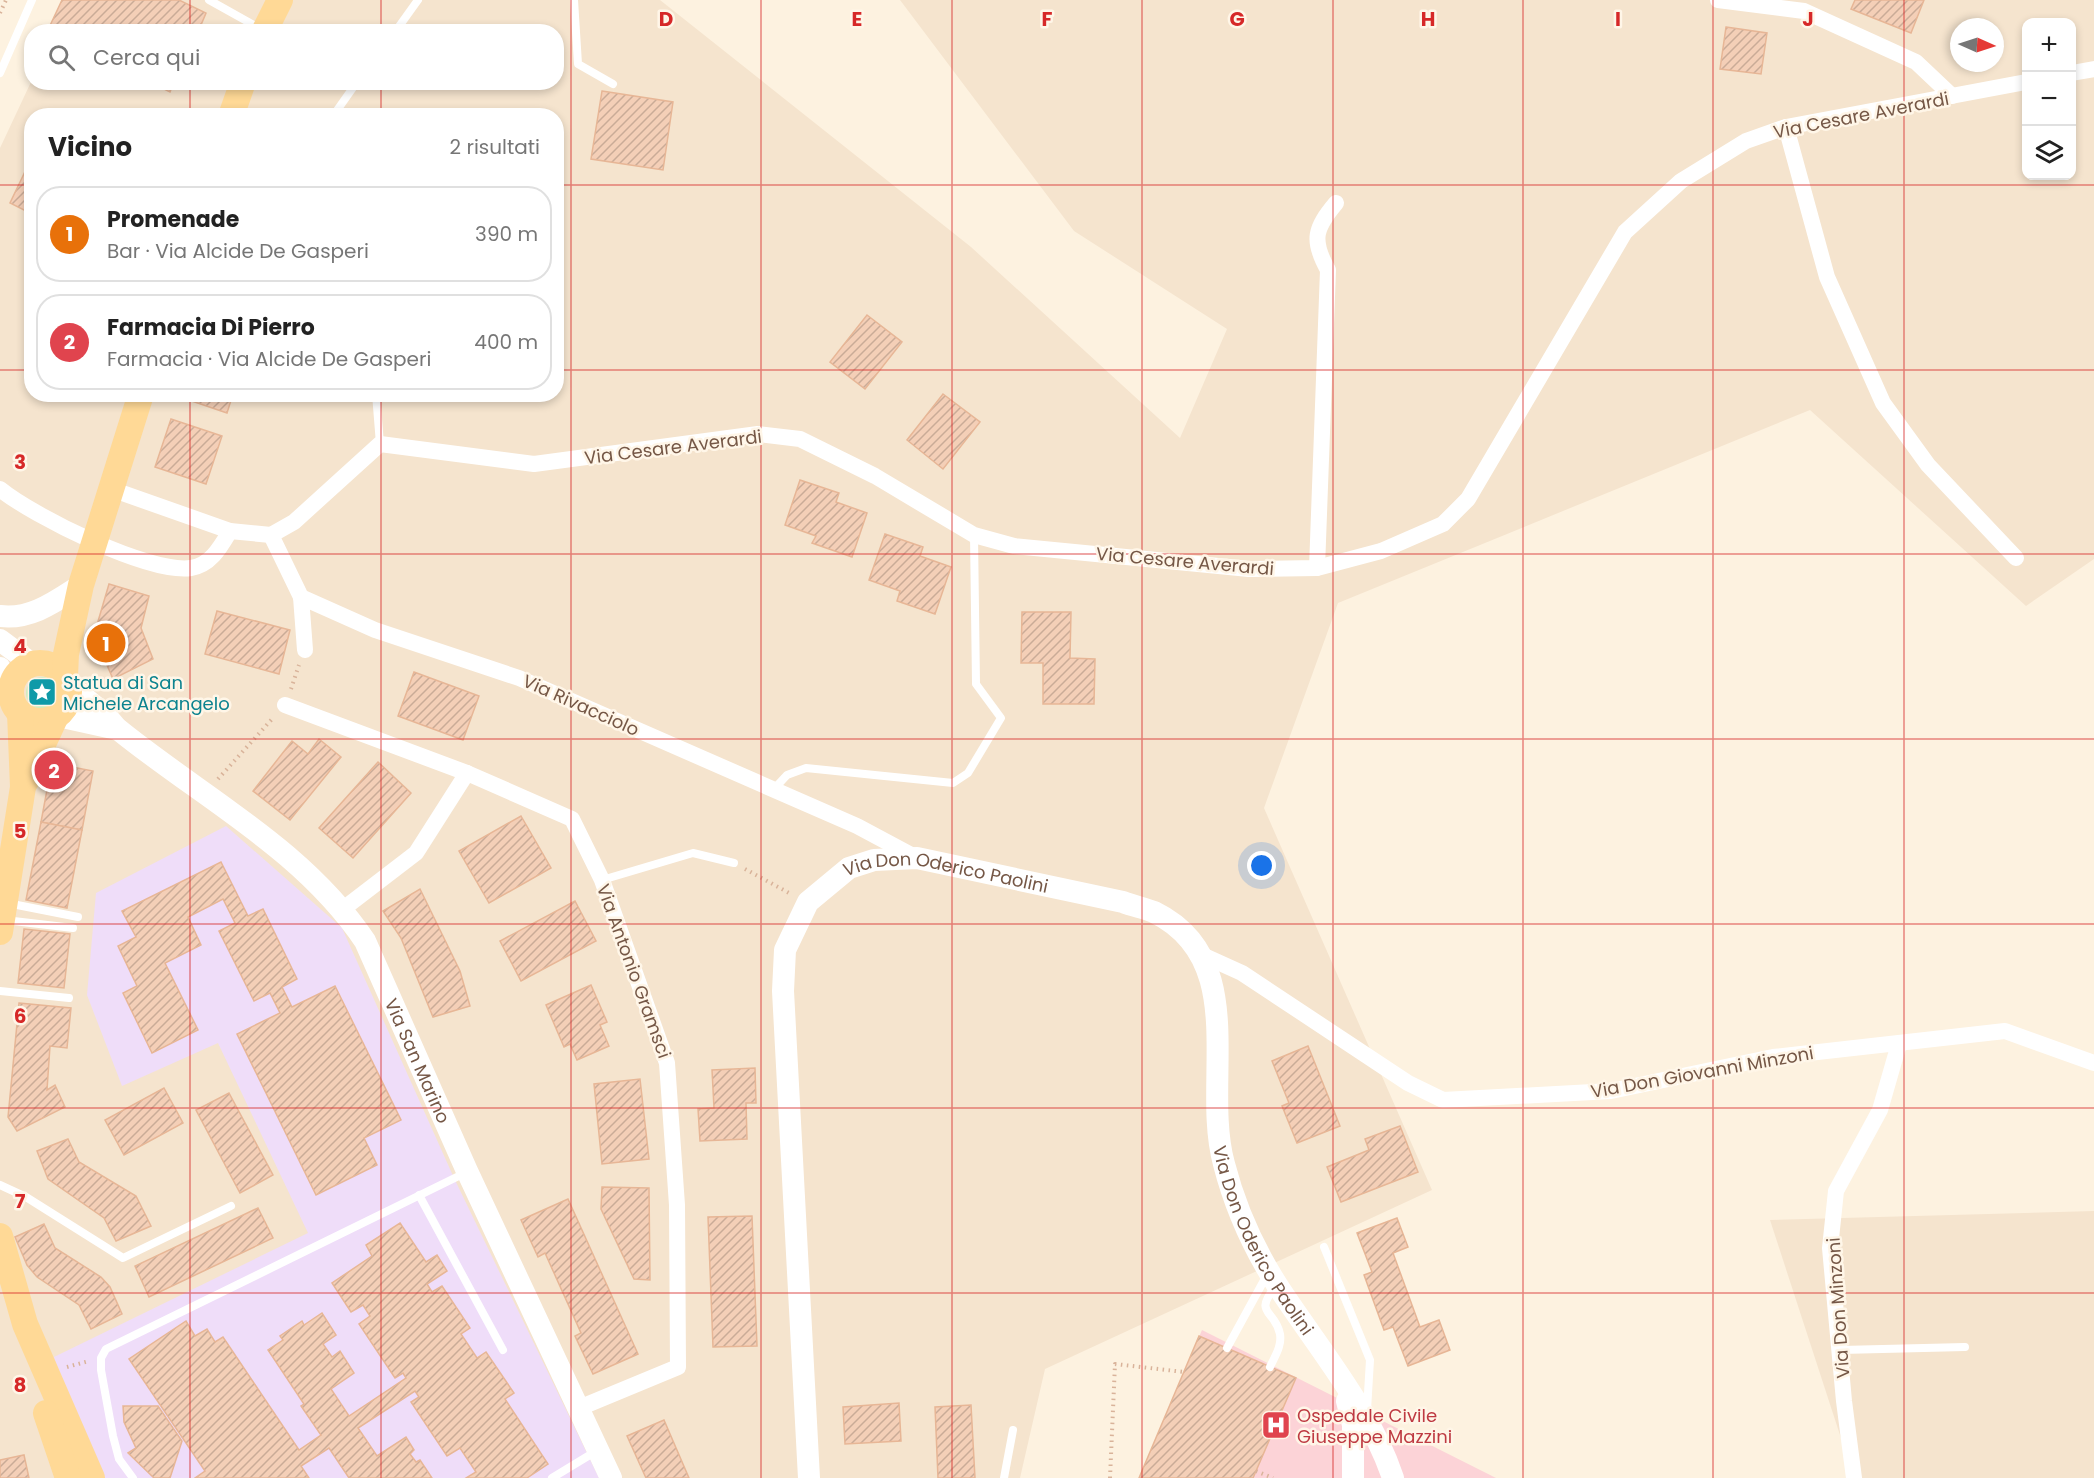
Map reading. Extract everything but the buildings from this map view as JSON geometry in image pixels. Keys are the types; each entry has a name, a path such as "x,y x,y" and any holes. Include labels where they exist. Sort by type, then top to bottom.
{"main road":[{"path":"268,24 280,0"},
{"path":"234,108 240,90"},
{"path":"2,918 24,787 56,717 69,699 66,654 83,578 139,402"},
{"path":"24,787 15,704 15,678 20,671 34,664 51,639 61,608 83,578"},
{"path":"34,664 52,665 67,680"},
{"path":"15,704 36,721 56,717"},
{"path":"0,1236 25,1324 92,1478"},
{"path":"0,1302 57,1442 68,1478"}],"street":[{"path":"1718,0 1804,11 1916,62 1952,96"},
{"path":"2076,72 2094,69"},
{"name":"Via Cesare Averardi","path":"380,444 534,464 758,434 800,439 875,476 974,535 1014,546 1249,569 1317,568 1381,551 1443,524 1468,500 1625,232 1681,181 1746,141 1786,127 2022,83"},
{"path":"1786,127 1827,277 1882,403 1928,465 2016,558"},
{"path":"1317,568 1329,270 1321,257 1317,242 1318,224 1336,203"},
{"path":"109,497 230,531 271,535 294,522 380,444"},
{"path":"0,489 65,531 171,566 192,568 206,562 217,553 230,531"},
{"path":"271,535 301,597 304,650"},
{"path":"0,616 23,615 42,609 83,578"},
{"name":"Via Rivacciolo","path":"301,597 375,630 519,678 857,826 917,858"},
{"path":"0,640 34,664"},
{"path":"0,668 15,704"},
{"name":"Via San Marino","path":"67,680 105,714 117,729 206,792 298,865 343,909 364,941 467,1172 611,1478"},
{"name":"Via Antonio Gramsci","path":"285,705 467,773 572,819 602,880 667,1063 677,1205 678,1367 579,1408"},
{"name":"Via San Marino","path":"56,717 117,729"},
{"path":"343,909 416,853 467,773"},
{"name":"Via Don Oderico Paolini","path":"809,1478 783,991 785,950 808,902 849,868 874,860 917,858 1124,902 1154,913 1181,930 1200,954 1213,987 1216,1012 1218,1128 1223,1162 1241,1216 1273,1277 1339,1377 1384,1452 1393,1478"},
{"name":"Via Don Giovanni Minzoni","path":"1200,954 1242,974 1408,1083 1443,1100 1611,1091 1773,1057 2004,1031 2094,1063"},
{"name":"Via Don Minzoni","path":"1854,1478 1830,1248 1836,1191 1880,1110 1899,1044"},
{"path":"1339,1377 1353,1425 1353,1478"}],"lane":[{"path":"0,73 32,0"},
{"path":"209,0 252,24"},
{"path":"401,24 418,0"},
{"path":"574,0 578,64 612,84"},
{"path":"339,108 351,90"},
{"path":"377,402 380,444"},
{"path":"774,789 788,775 806,768 954,783 968,773 1001,718 976,684 974,535"},
{"path":"602,880 693,853 734,863"},
{"path":"2,918 78,917"},
{"path":"2,918 73,928"},
{"path":"0,991 69,998"},
{"path":"133,1478 119,1459 113,1436 101,1358 106,1349 467,1172"},
{"path":"0,1185 26,1197 123,1258 231,1206"},
{"path":"419,1195 503,1350"},
{"path":"1324,1247 1370,1360 1367,1423"},
{"path":"1227,1348 1273,1277"},
{"path":"1270,1367 1280,1344 1280,1332 1265,1308 1265,1300 1273,1277"},
{"path":"1841,1350 1965,1347"},
{"path":"1004,1478 1013,1430"},
{"path":"552,1478 598,1449"}],"path":[{"path":"0,14 6,0"},
{"path":"206,792 285,705 304,650"},
{"path":"734,863 789,893"},
{"path":"58,1369 101,1358"},
{"path":"1110,1478 1115,1364 1184,1372"},
{"path":"1256,1470 1273,1478"}],"shaded area":[{"path":"70,0 660,0 971,247 1180,438 1227,329 1074,231 900,0 2094,0 2094,559 2026,606 1810,410 1338,603 1264,808 1432,1190 1045,1369 1020,1478 0,1478 0,148 27,90 564,90 564,24 58,24"},
{"path":"226,826 342,928 454,1178 599,1478 102,1478 85,1449 54,1357 308,1233 218,1043 122,1086 87,995 96,893"},
{"path":"2094,1211 2094,1478 1854,1478 1770,1220"},
{"name":"Ospedale Civile Giuseppe Mazzini","path":"1202,1330 1496,1478 1139,1478"}],"green space":[{"path":"42,677 54,681 58,693 54,705 42,709 30,705 26,693 30,681"}],"place":[{"name":"Promenade","path":"106,643"},
{"name":"Statua di San Michele Arcangelo","path":"42,692"},
{"name":"Farmacia Di Pierro","path":"54,770"},
{"name":"Ospedale Civile Giuseppe Mazzini","path":"1276,1425"}]}
